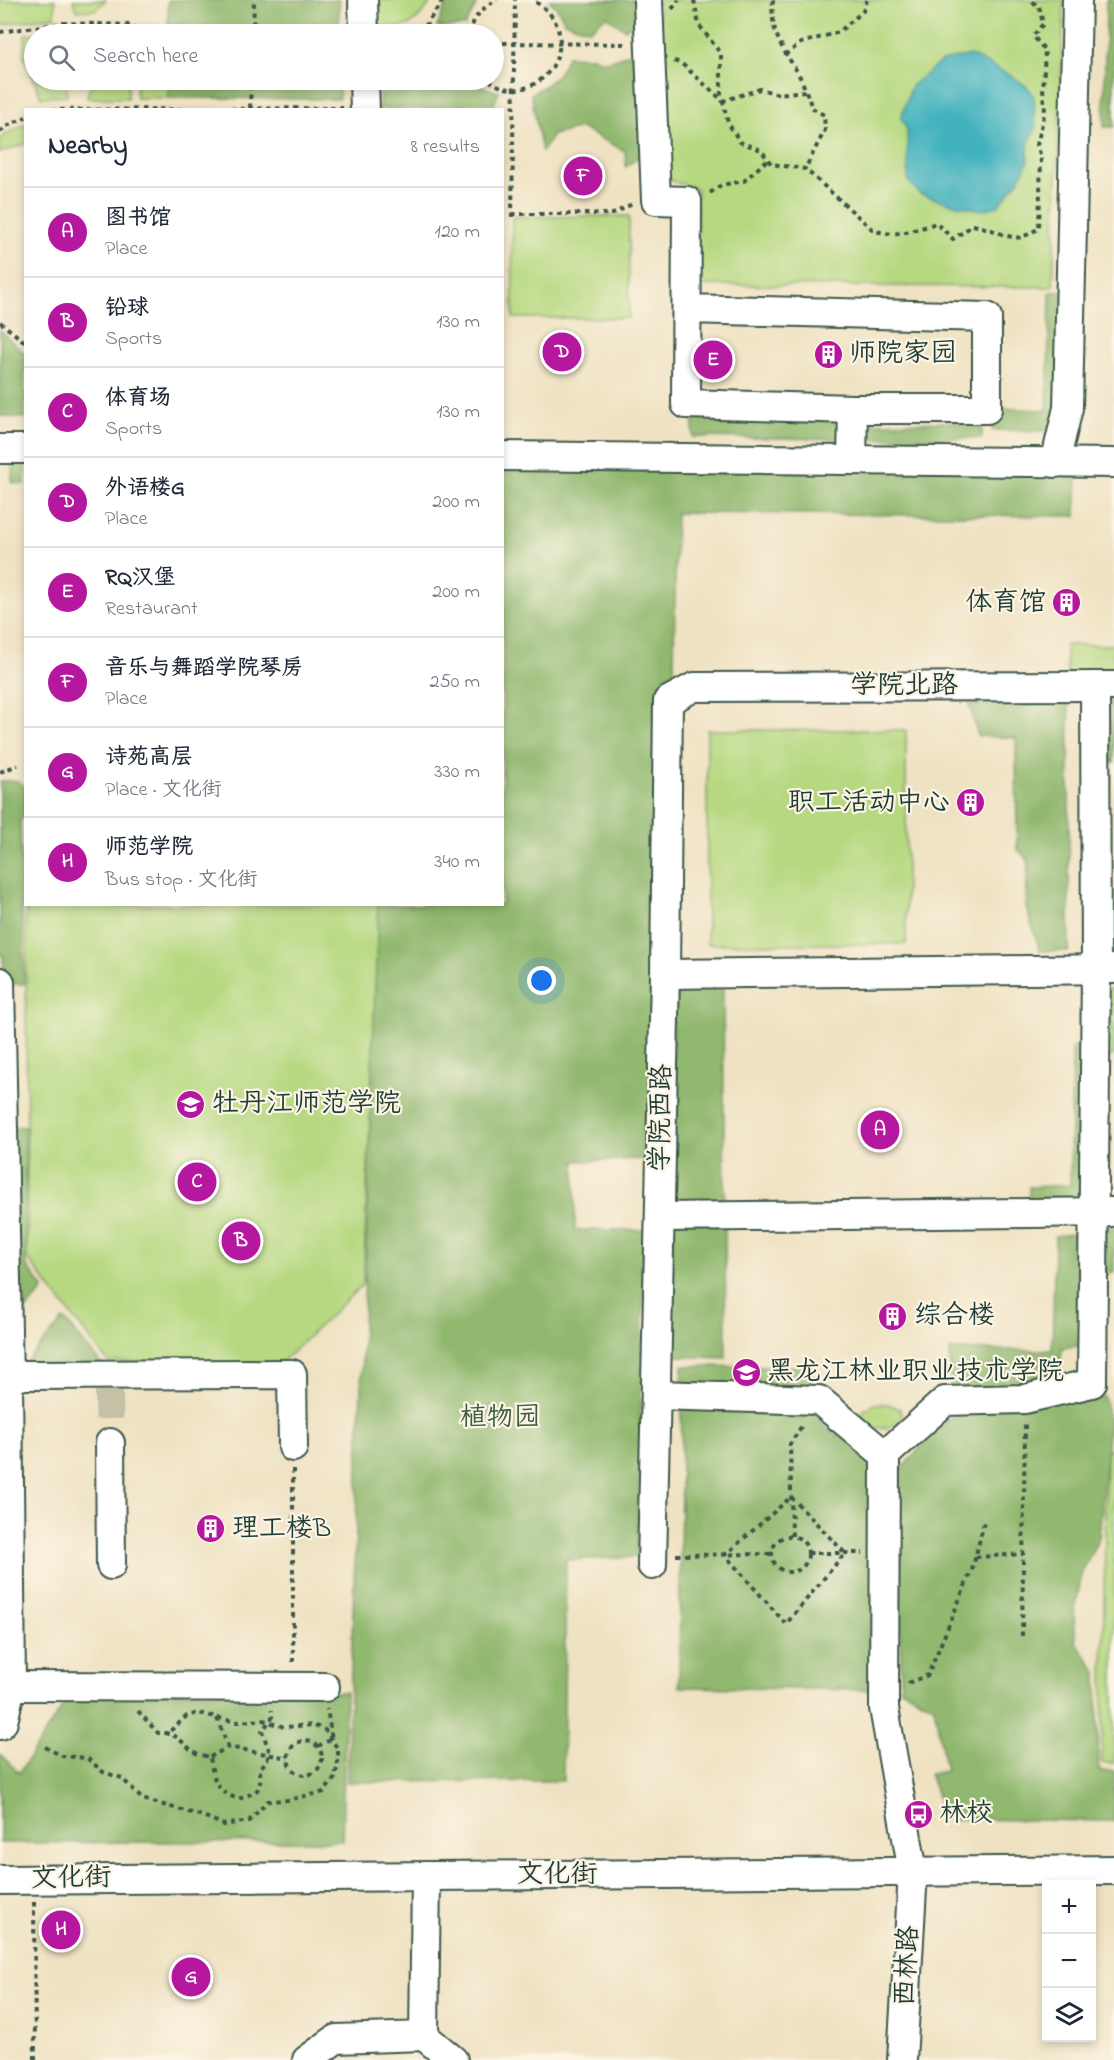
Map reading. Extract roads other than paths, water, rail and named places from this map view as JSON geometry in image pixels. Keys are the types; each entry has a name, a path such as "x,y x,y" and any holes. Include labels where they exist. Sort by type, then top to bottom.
{"street":[{"path":"363,0 364,24"},
{"path":"648,0 656,200 687,201 686,404 853,409 987,409 987,317 687,309"},
{"path":"1055,463 1068,408 1077,0"},
{"path":"364,90 364,108"},
{"path":"852,460 853,409"},
{"path":"0,449 24,449"},
{"path":"504,456 1114,463"},
{"path":"656,1395 819,1400 885,1455 945,1401 1025,1399 1103,1383 1105,686"},
{"name":"学院北路","path":"694,687 1105,686"},
{"name":"学院西路","path":"652,1560 665,974 668,701 694,687"},
{"path":"665,974 1105,969"},
{"path":"0,982 5,1592 11,1686 3,1722 0,1725"},
{"path":"660,1217 1104,1212"},
{"path":"4,1380 24,1375 109,1383 292,1374 293,1447"},
{"path":"110,1443 111,1565"},
{"name":"西林路","path":"885,1455 884,1708 913,1872 902,2060"},
{"path":"11,1686 326,1687"},
{"name":"文化街","path":"0,1880 1114,1870"},
{"path":"424,2036 426,1876"},
{"path":"307,2060 336,2039 424,2036 453,2060"}],"water":[{"path":"970,55 1023,83 1033,95 1035,102 1036,128 1028,145 1028,162 1019,180 998,206 982,210 920,194 908,181 907,130 901,118 911,86 942,61"}],"tunnel":[{"path":"109,1391 110,1443"}],"place":[{"name":"音乐与舞蹈学院琴房","path":"583,176"},
{"name":"外语楼G","path":"562,352"},
{"name":"师院家园","path":"828,354"},
{"name":"RQ汉堡","path":"713,360"},
{"name":"体育馆","path":"1067,603"},
{"name":"职工活动中心","path":"971,803"},
{"name":"牡丹江师范学院","path":"191,1104"},
{"name":"图书馆","path":"880,1130"},
{"name":"体育场","path":"197,1182"},
{"name":"铅球","path":"241,1241"},
{"name":"综合楼","path":"893,1316"},
{"name":"黑龙江林业职业技术学院","path":"746,1372"},
{"name":"理工楼B","path":"211,1529"},
{"name":"林校","path":"918,1814"},
{"name":"师范学院","path":"61,1930"},
{"name":"诗苑高层","path":"191,1977"}],"park label":[{"name":"植物园","path":"500,1418"}]}
